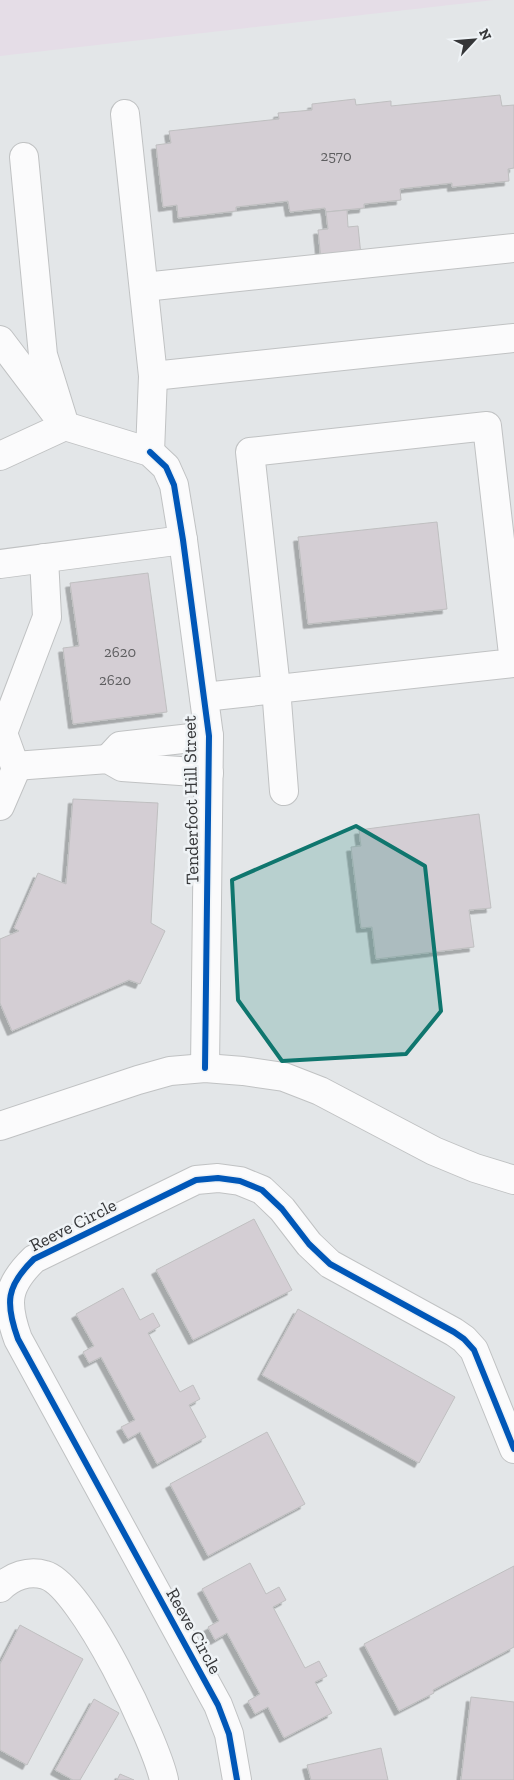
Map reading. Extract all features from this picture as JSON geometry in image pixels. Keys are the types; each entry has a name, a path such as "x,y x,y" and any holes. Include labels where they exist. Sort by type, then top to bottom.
{"street":[{"path":"0,340 65,426 150,452 153,376 126,114"},
{"path":"24,157 43,355 65,426"},
{"path":"144,287 514,248"},
{"path":"153,376 514,338"},
{"path":"0,456 65,426"},
{"path":"204,696 276,688 514,663 487,426 250,452 276,688 284,791"},
{"name":"Tenderfoot Hill Street","path":"150,452 166,467 174,485 209,736 205,1068"},
{"path":"0,564 183,540"},
{"path":"0,806 16,769 3,734 47,617 44,558"},
{"path":"108,759 120,746 209,736"},
{"path":"15,766 108,759 122,768 208,773"},
{"path":"0,1126 170,1071 205,1068 243,1071 284,1077 320,1091 434,1151 475,1168 514,1180"},
{"name":"Reeve Circle","path":"237,1780 229,1734 218,1705 18,1340 11,1320 9,1301 13,1286 20,1273 34,1259 196,1180 218,1178 240,1181 262,1190 282,1209 309,1244 330,1264 464,1339 474,1350 514,1449"},
{"path":"0,1588 23,1573 46,1575 62,1586 93,1627 141,1718 164,1780"}],"highlighted area":[{"path":"356,826 425,866 441,1011 406,1054 282,1061 238,1000 232,880"}],"shaded area":[{"path":"0,0 494,0 0,56"}],"building":[{"path":"500,95 502,106 514,105 514,168 508,169 509,181 452,187 452,183 400,189 401,200 364,204 364,208 326,212 325,208 290,212 288,201 236,207 236,211 178,218 177,205 163,207 156,145 171,143 169,131 279,119 278,113 312,110 312,104 355,99 356,105 391,101 391,106"},
{"path":"347,210 348,227 358,226 362,265 322,269 318,230 328,229 326,212"},
{"path":"437,522 447,609 308,624 298,537"},
{"path":"148,573 167,712 73,724 63,648 79,646 70,583"},
{"path":"73,799 158,803 151,923 165,931 140,984 129,980 12,1031 0,1003 0,939 19,931 14,928 38,873 66,884"},
{"path":"479,814 491,908 469,910 474,947 376,959 372,927 361,928 351,847 361,846 359,830"},
{"path":"254,1219 292,1290 193,1340 156,1270"},
{"path":"123,1288 140,1320 153,1313 160,1326 148,1333 180,1392 193,1385 200,1399 189,1405 206,1437 157,1464 140,1432 128,1439 121,1427 135,1420 101,1357 89,1363 83,1352 94,1346 76,1314"},
{"path":"298,1309 455,1397 419,1463 262,1375"},
{"path":"267,1432 305,1504 208,1556 170,1484"},
{"path":"250,1563 266,1594 279,1587 286,1600 273,1607 305,1668 319,1661 327,1676 315,1682 332,1713 284,1738 268,1707 255,1714 248,1701 260,1694 227,1633 215,1640 208,1627 219,1621 202,1589"},
{"path":"514,1566 514,1647 433,1690 434,1693 399,1711 364,1644"},
{"path":"20,1625 83,1659 27,1765 0,1750 0,1664"},
{"path":"471,1697 514,1702 514,1780 461,1780"},
{"path":"94,1699 119,1713 80,1780 73,1780 55,1770"},
{"path":"381,1748 388,1780 311,1780 307,1765"},
{"path":"120,1774 134,1780 117,1780"}],"cycle path":[{"path":"150,452 166,467 174,485 209,736 205,1068"},
{"path":"237,1780 229,1734 218,1705 18,1339 10,1305 13,1287 25,1269 34,1259 196,1180 218,1178 240,1181 262,1190 282,1209 309,1244 330,1264 464,1339 474,1350 514,1449"}]}
